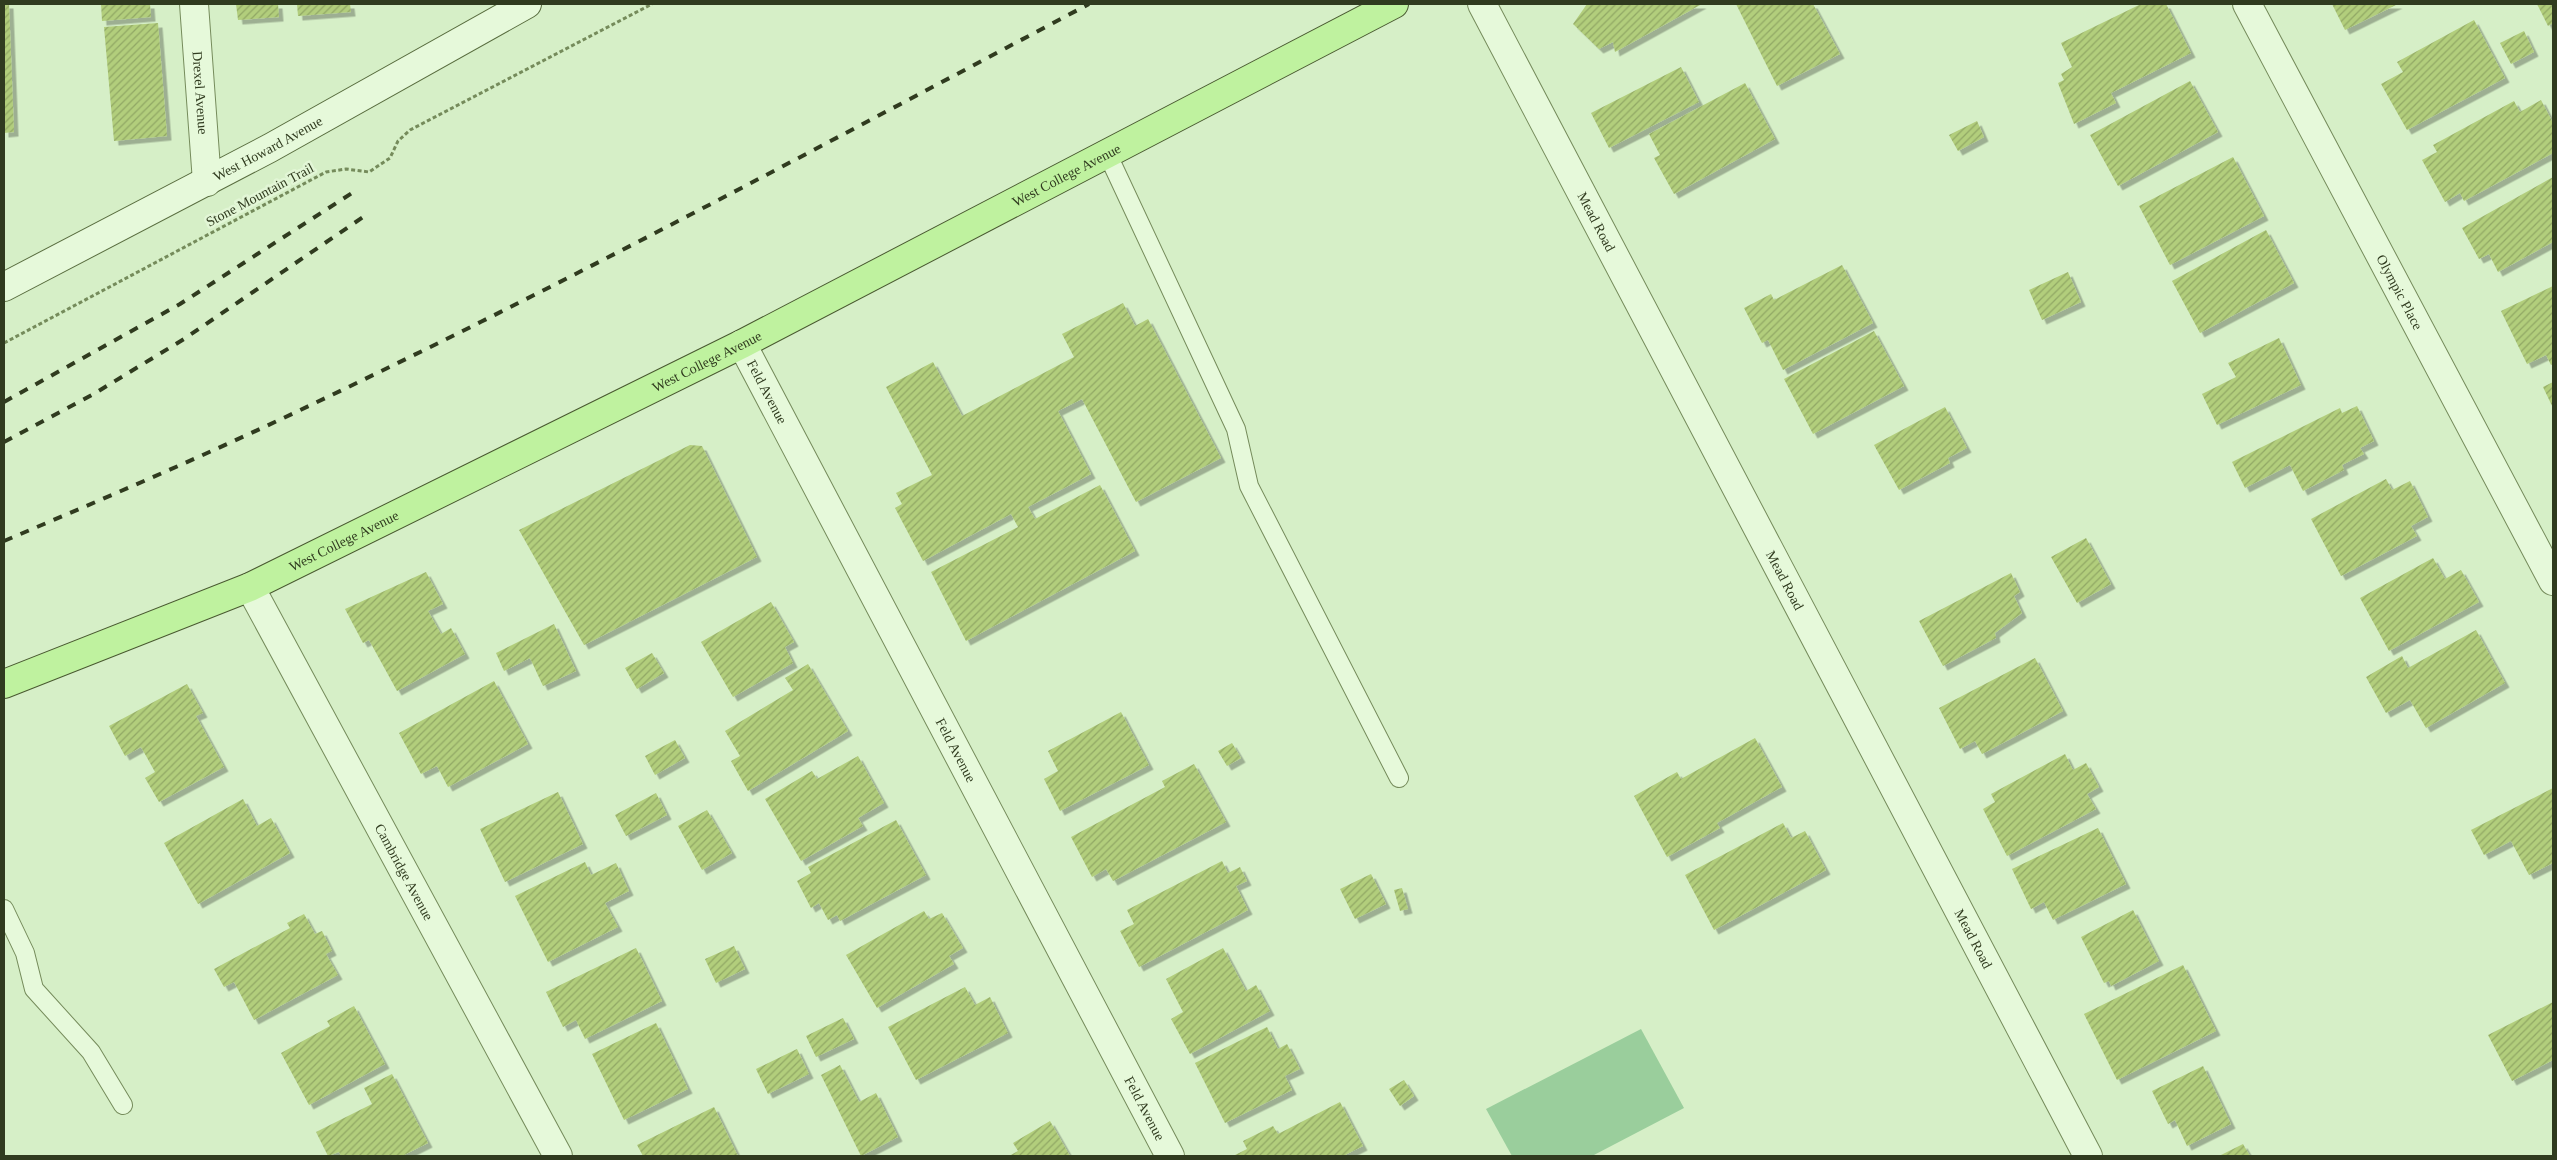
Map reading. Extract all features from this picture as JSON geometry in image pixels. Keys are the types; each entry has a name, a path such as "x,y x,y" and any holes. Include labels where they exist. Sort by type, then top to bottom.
{"main road":[{"name":"West College Avenue","path":"4,684 250,587 742,344 1394,4"}],"street":[{"name":"Drexel Avenue","path":"194,4 207,182"},
{"name":"West Howard Avenue","path":"4,287 207,182 528,4"},
{"name":"Mead Road","path":"1482,4 2088,1156"},
{"name":"Olympic Place","path":"2247,4 2553,582"},
{"name":"Feld Avenue","path":"742,344 1170,1156"},
{"name":"Cambridge Avenue","path":"250,587 558,1156"}],"lane":[{"path":"1107,153 1236,429 1249,486 1399,778"},
{"path":"4,909 25,953 34,989 91,1052 123,1105"}],"path":[{"name":"Stone Mountain Trail","path":"4,343 326,172 346,169 369,172 390,158 398,141 410,130 652,4"}],"green space":[{"path":"1641,1029 1684,1108 1592,1156 1512,1156 1486,1109"}],"building":[{"path":"4,4 9,4 14,132 4,133"},
{"path":"101,4 150,4 151,17 102,21"},
{"path":"236,4 278,4 279,17 238,20"},
{"path":"297,4 350,4 351,12 298,16"},
{"path":"1587,4 1702,4 1615,52 1613,42 1599,49 1573,24"},
{"path":"1736,4 1813,4 1840,54 1777,86"},
{"path":"2141,4 2166,4 2191,53 2111,93 2116,103 2074,124 2058,83 2064,80 2061,74 2072,67 2061,43"},
{"path":"2332,4 2398,4 2345,30"},
{"path":"2537,4 2553,4 2553,23 2548,26"},
{"path":"2474,20 2505,78 2407,130 2381,84 2403,72 2397,62"},
{"path":"158,23 167,136 114,141 104,27"},
{"path":"2524,31 2534,52 2511,64 2500,43"},
{"path":"1681,67 1699,102 1609,148 1591,113"},
{"path":"2190,81 2218,132 2118,186 2090,135"},
{"path":"1745,83 1775,139 1674,194 1654,158 1660,155 1649,134"},
{"path":"2541,100 2553,123 2553,153 2464,201 2460,193 2445,202 2422,160 2437,152 2433,145 2514,101 2520,112"},
{"path":"1977,121 1984,137 1958,151 1949,135"},
{"path":"2233,157 2264,216 2170,265 2139,206"},
{"path":"2553,177 2553,242 2498,272 2489,254 2479,259 2462,228"},
{"path":"2266,230 2294,283 2200,333 2172,281"},
{"path":"1842,265 1873,323 1783,370 1768,340 1762,343 1744,308 1771,294 1774,300"},
{"path":"2068,272 2081,302 2042,320 2029,290"},
{"path":"2553,286 2553,364 2551,365 2546,355 2527,364 2501,311"},
{"path":"1123,303 1135,326 1148,319 1221,458 1136,502 1082,399 1058,411 1091,474 1028,507 1035,519 1100,485 1135,551 966,641 931,572 1018,527 1011,514 923,561 895,508 902,504 896,493 932,475 886,387 933,362 962,416 1074,357 1062,334"},
{"path":"1874,331 1904,386 1813,434 1784,379"},
{"path":"2279,338 2301,385 2217,425 2202,394 2236,377 2228,363"},
{"path":"2553,382 2553,408 2543,387"},
{"path":"2357,406 2374,441 2360,448 2364,454 2342,465 2344,470 2303,491 2290,465 2245,488 2232,462 2340,408 2342,413"},
{"path":"1945,407 1967,448 1948,458 1950,463 1899,490 1874,445"},
{"path":"690,445 702,446 757,557 584,645 519,530"},
{"path":"2386,479 2392,490 2410,481 2428,517 2411,526 2417,536 2341,576 2311,519"},
{"path":"2086,538 2111,584 2077,603 2051,557"},
{"path":"2433,558 2445,579 2461,570 2479,602 2389,651 2360,598"},
{"path":"426,572 443,604 428,611 441,634 451,628 465,654 397,691 369,640 363,643 345,609"},
{"path":"2011,573 2020,592 2014,596 2022,613 1995,633 1996,638 1943,666 1919,621"},
{"path":"771,602 794,642 785,647 793,663 733,697 701,642"},
{"path":"554,624 576,671 543,686 530,658 504,671 496,653"},
{"path":"2476,630 2505,683 2426,728 2410,700 2386,713 2366,677 2402,656 2408,668"},
{"path":"652,653 664,673 637,689 625,668"},
{"path":"2035,658 2063,711 1982,754 1975,741 1960,749 1939,708"},
{"path":"808,664 848,731 748,791 731,761 740,756 725,731 793,690 785,678"},
{"path":"494,681 528,744 448,787 437,766 421,774 399,733"},
{"path":"187,684 203,713 196,716 224,767 159,802 145,778 155,772 141,747 125,756 109,726"},
{"path":"1121,712 1149,765 1060,811 1044,779 1058,771 1048,751"},
{"path":"1755,738 1782,787 1717,823 1720,828 1667,857 1634,796 1677,772 1681,779"},
{"path":"675,740 685,758 655,775 645,756"},
{"path":"1232,743 1241,758 1227,766 1218,751"},
{"path":"2065,754 2073,770 2086,763 2099,787 2087,794 2096,809 2007,856 1983,809 1995,802 1991,794"},
{"path":"858,756 884,803 858,818 863,826 801,861 765,799 812,771 817,779"},
{"path":"1194,764 1226,822 1113,881 1106,869 1092,877 1071,837 1165,787 1162,781"},
{"path":"2553,788 2553,863 2529,875 2511,841 2484,855 2471,830"},
{"path":"558,792 583,844 505,882 480,829"},
{"path":"656,793 667,815 626,836 615,815"},
{"path":"243,799 257,826 271,818 290,853 198,904 164,843"},
{"path":"707,810 732,853 702,870 678,826"},
{"path":"896,820 926,875 840,921 837,915 828,920 819,903 811,908 797,881 811,873 808,867"},
{"path":"1783,823 1791,838 1805,831 1826,870 1714,930 1685,875"},
{"path":"2098,828 2126,884 2053,920 2044,902 2031,909 2012,869"},
{"path":"1222,861 1228,873 1240,867 1247,881 1236,886 1248,910 1139,967 1120,931 1134,924 1127,910"},
{"path":"585,862 591,875 616,863 629,891 605,903 618,927 548,962 515,896"},
{"path":"1371,874 1386,904 1355,919 1340,889"},
{"path":"1402,888 1408,909 1400,911 1394,890"},
{"path":"2133,910 2159,961 2111,986 2109,981 2104,983 2081,937"},
{"path":"924,911 929,919 942,913 963,948 949,956 954,964 877,1008 846,955"},
{"path":"304,914 315,934 322,931 332,951 326,954 338,975 254,1020 234,982 224,987 214,969 290,928 287,923"},
{"path":"734,946 745,969 716,983 705,959"},
{"path":"636,948 662,1001 585,1039 576,1020 563,1027 546,992"},
{"path":"1223,948 1246,991 1256,985 1270,1011 1190,1054 1171,1019 1183,1012 1166,979"},
{"path":"2183,965 2216,1031 2117,1080 2084,1014"},
{"path":"965,987 975,1005 990,997 1008,1033 916,1080 888,1027"},
{"path":"2553,1002 2553,1060 2512,1081 2488,1035"},
{"path":"354,1006 385,1064 309,1105 281,1053 330,1026 327,1021"},
{"path":"843,1018 854,1039 816,1057 806,1036"},
{"path":"656,1023 688,1089 624,1120 592,1054"},
{"path":"1267,1027 1278,1049 1287,1044 1300,1069 1285,1076 1292,1090 1225,1123 1195,1063"},
{"path":"797,1049 809,1074 768,1094 756,1069"},
{"path":"840,1065 859,1102 876,1093 898,1137 861,1156 821,1075"},
{"path":"2203,1066 2231,1124 2187,1146 2175,1120 2168,1124 2152,1091"},
{"path":"392,1074 428,1143 402,1156 341,1156 339,1152 328,1156 316,1132 372,1104 364,1088"},
{"path":"1404,1080 1414,1096 1400,1106 1389,1089"},
{"path":"1340,1102 1363,1146 1343,1156 1233,1156 1247,1149 1243,1141 1273,1126 1278,1134"},
{"path":"714,1107 738,1156 643,1156 637,1145"},
{"path":"1050,1121 1070,1156 1009,1156 1018,1151 1013,1143"},
{"path":"2243,1144 2250,1156 2219,1156"}],"railway":[{"path":"4,541 238,439 413,356 704,208 1089,4"},
{"path":"4,402 180,304 352,193"},
{"path":"4,442 92,395 184,339 369,213"}]}
